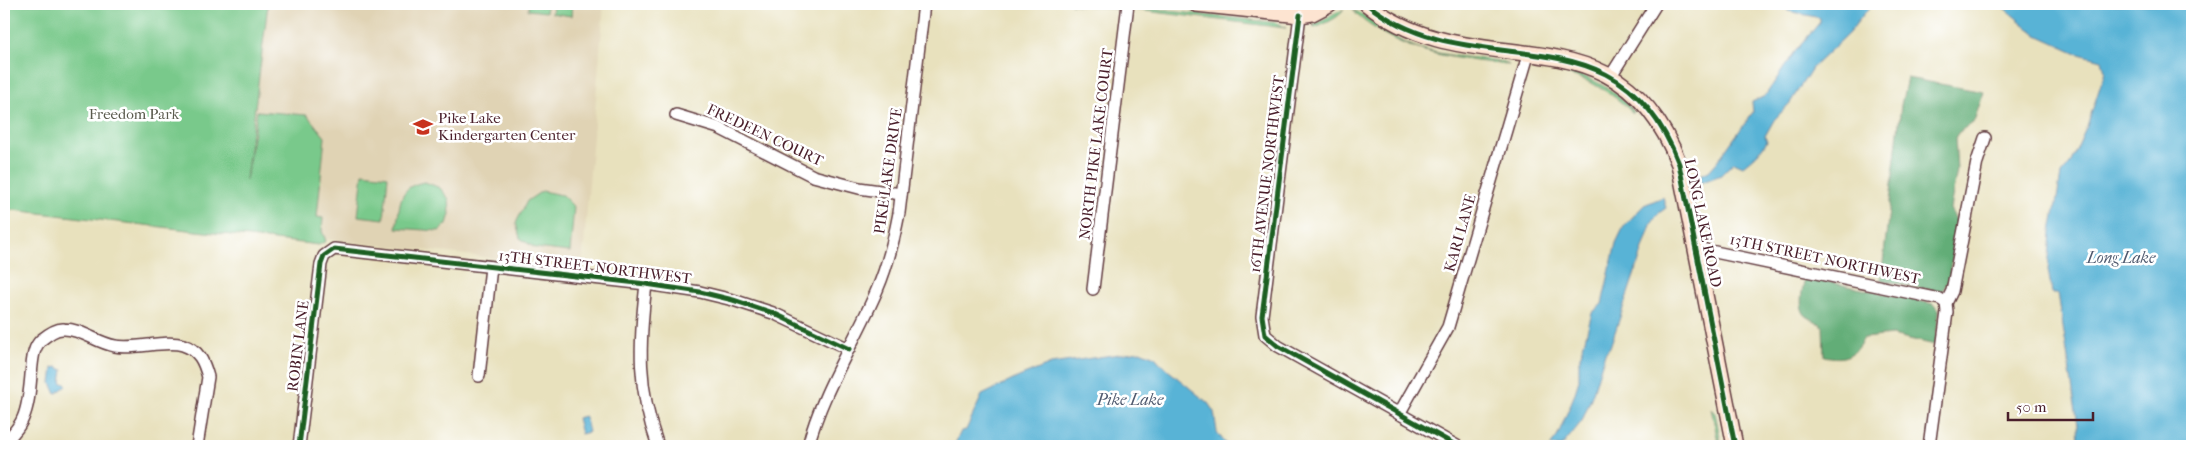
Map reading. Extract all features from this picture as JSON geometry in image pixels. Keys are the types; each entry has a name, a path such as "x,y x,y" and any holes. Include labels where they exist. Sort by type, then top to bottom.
{"street":[{"name":"PIKE LAKE DRIVE","path":"808,446 813,428 878,289 893,243 901,194 924,4"},
{"name":"NORTH PIKE LAKE COURT","path":"1093,289 1128,4"},
{"path":"1196,4 1300,15 1312,13 1329,4"},
{"name":"LONG LAKE ROAD","path":"1368,4 1395,23 1420,34 1457,43 1530,52 1584,62 1612,74 1640,97 1665,130 1679,164 1735,446"},
{"path":"1612,74 1656,4"},
{"name":"16TH AVENUE NORTHWEST","path":"1300,15 1262,316 1265,335 1278,346 1399,414"},
{"name":"KARI LANE","path":"1399,414 1448,328 1530,52"},
{"name":"FREDEEN COURT","path":"676,115 719,128 813,176 859,188 901,194"},
{"path":"1929,446 1947,312 1946,303 1952,291 1977,162 1984,138"},
{"name":"13TH STREET NORTHWEST","path":"1696,248 1940,299 1946,303"},
{"name":"13TH STREET NORTHWEST","path":"329,252 340,249 646,284 700,292 773,313 849,349"},
{"name":"ROBIN LANE","path":"299,446 321,264 329,252"},
{"path":"479,376 491,267"},
{"path":"646,284 641,328 641,382 646,408 658,446"},
{"path":"4,446 16,432 23,418 28,402 33,355 36,347 50,333 62,328 77,331 94,340 114,346 133,348 172,343 184,345 195,351 205,366 208,377 197,446"},
{"path":"1399,414 1457,446"}],"shaded area":[{"name":"Pike Lake Kindergarten Center","path":"268,4 604,4 582,268 325,239 322,231 256,210 248,201 245,185"}],"green space":[{"name":"Freedom Park","path":"4,4 268,4 246,180 257,111 307,115 325,137 317,217 323,218 322,231 326,241 319,245 4,209"},
{"path":"529,4 547,4 546,12 528,10"},
{"path":"553,4 572,4 571,16 552,13"},
{"path":"1071,4 1109,4 1118,8 1116,9"},
{"path":"1143,8 1278,23 1286,28 1137,10"},
{"path":"1344,9 1332,20 1315,28 1313,26"},
{"path":"1353,10 1395,38 1413,46 1439,53 1503,62 1509,65 1474,61 1424,51 1391,38 1360,18"},
{"path":"1555,69 1577,74 1598,83 1618,95 1633,113 1616,98 1597,86 1577,77 1555,71"},
{"path":"1907,78 1984,92 1974,121 1958,133 1955,138 1957,170 1950,209 1958,223 1949,281 1941,292 1881,280 1901,105"},
{"path":"363,173 388,176 384,219 358,216"},
{"path":"425,182 440,188 449,199 450,214 447,224 439,231 396,228 400,204 405,192 416,184"},
{"path":"542,191 562,195 574,207 570,252 535,248 520,238 516,223 527,201"},
{"path":"1805,277 1933,304 1939,310 1935,345 1892,335 1864,338 1848,356 1838,358 1824,356 1823,326 1804,314 1802,309 1801,298"},
{"path":"1711,408 1715,412 1721,443 1719,446"}],"water":[{"path":"1786,4 1872,4 1848,34 1812,68 1790,103 1774,120 1765,136 1767,141 1756,155 1743,166 1734,162 1721,175 1700,183 1700,175 1709,171 1717,162 1753,112 1752,102 1765,96 1794,53 1820,22 1820,18 1788,11 1785,8"},
{"name":"Long Lake","path":"1999,4 2192,4 2192,446 2079,446 2078,425 2058,293 2052,293 2048,270 2051,232 2061,175 2070,164 2087,126 2105,72 2102,60 2079,54 2037,35"},
{"path":"1663,197 1666,208 1652,222 1610,347 1605,353 1582,421 1562,446 1550,446 1557,437 1574,396 1579,380 1579,362 1592,313 1602,304 1616,243 1624,226 1644,205"},
{"name":"Pike Lake","path":"1140,351 1155,357 1163,366 1208,403 1214,412 1217,432 1227,446 954,446 961,431 966,430 982,395 1051,364"},
{"path":"57,367 63,370 61,382 67,385 56,394 51,383 53,368"},
{"path":"585,416 589,432 581,434 577,418"}],"cycle path":[{"path":"1367,4 1409,29 1453,43 1540,55 1582,64 1619,82 1652,114 1679,164 1735,446"},
{"path":"1300,15 1262,316 1265,335 1278,346 1457,446"},
{"path":"299,446 321,264 324,256 334,249 646,284 700,292 773,313 849,349"}],"place":[{"name":"Pike Lake Kindergarten Center","path":"423,127"}]}
